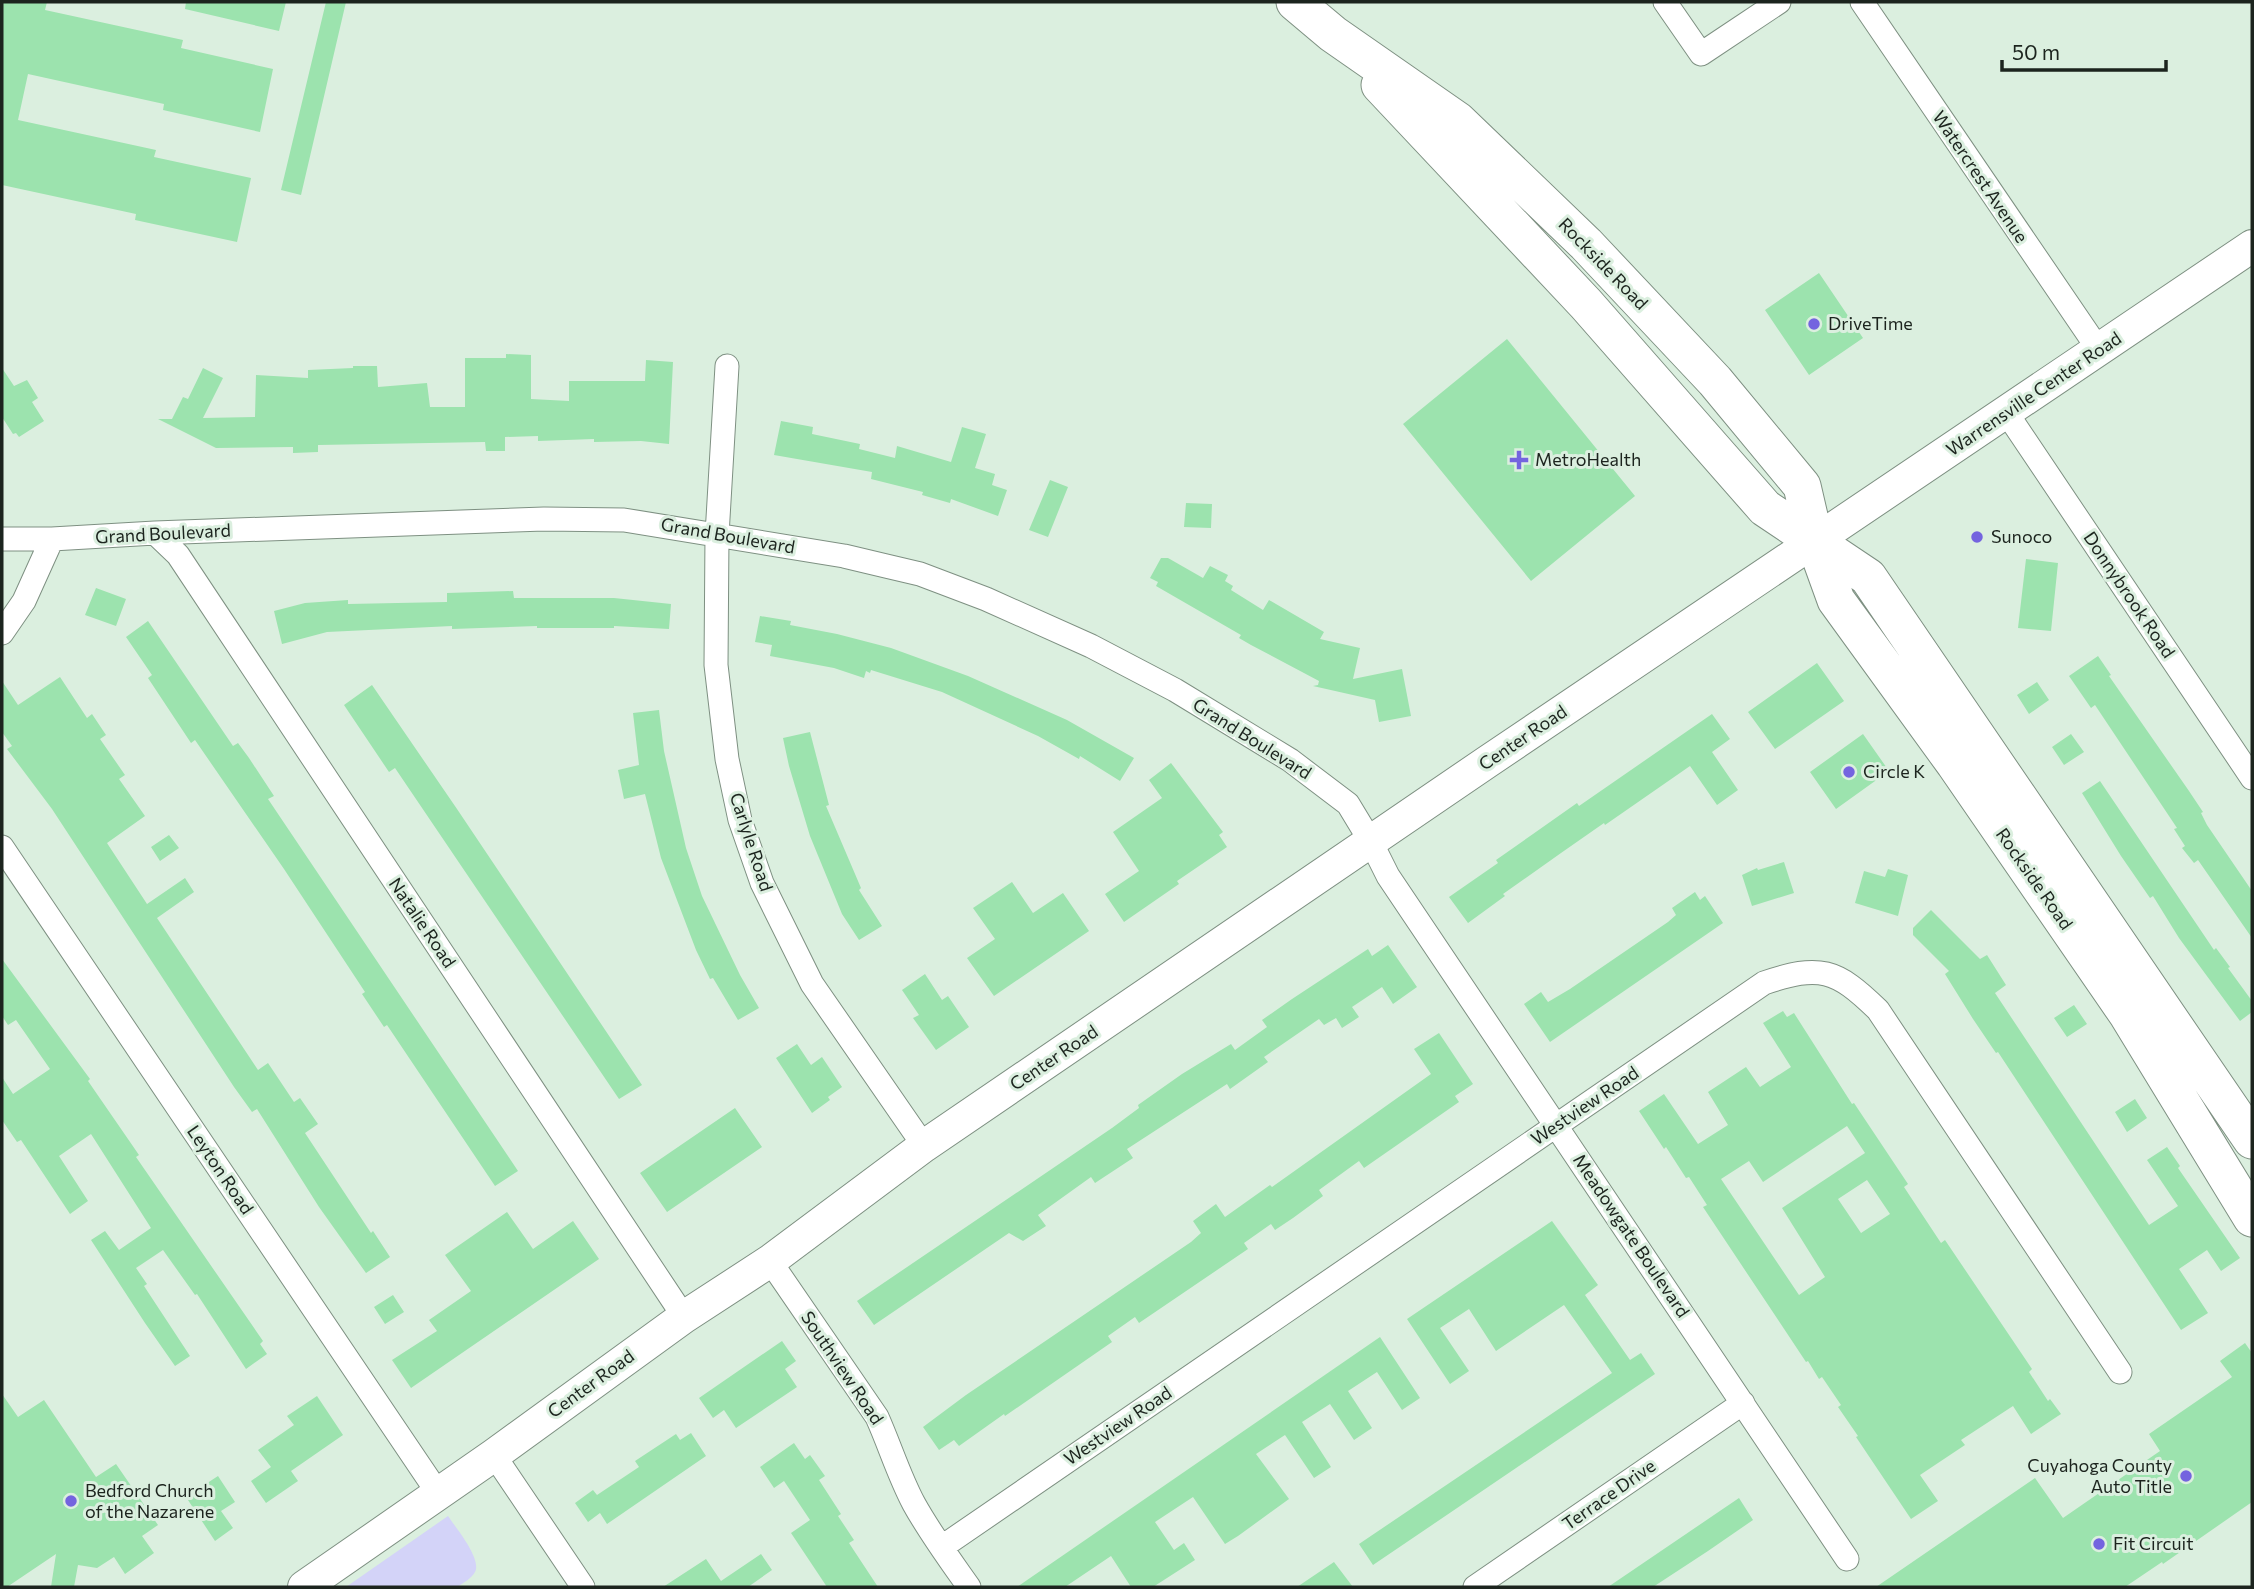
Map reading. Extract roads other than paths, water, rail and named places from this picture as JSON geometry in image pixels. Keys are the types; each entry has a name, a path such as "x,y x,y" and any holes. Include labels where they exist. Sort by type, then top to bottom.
{"main road":[{"name":"Rockside Road","path":"1295,2 1333,34 1458,121 1604,264 1715,381 1802,486 1815,542 1836,600 1955,764 2128,1015 2252,1218"},
{"name":"Warrensville Center Road","path":"1815,542 2252,246"},
{"name":"Rockside Road","path":"1815,542 1868,577 2252,1140"},
{"name":"Center Road","path":"304,1587 494,1455 684,1317 770,1261 924,1146 1815,542"}],"street":[{"path":"1665,2 1701,54 1779,2"},
{"name":"Watercrest Avenue","path":"1862,2 2099,350"},
{"name":"Carlyle Road","path":"727,366 717,535 716,665 727,758 740,820 757,871 812,984 924,1146"},
{"name":"Donnybrook Road","path":"2006,412 2252,778"},
{"name":"Grand Boulevard","path":"2,539 575,519 624,520 844,556 919,574 986,598 1091,646 1175,691 1290,761 1341,797 1371,842"},
{"name":"Natalie Road","path":"155,533 178,555 684,1317"},
{"path":"2,633 24,601 52,539"},
{"name":"Meadowgate Boulevard","path":"1371,842 1388,876 1847,1559"},
{"name":"Leyton Road","path":"2,847 438,1493"},
{"name":"Westview Road","path":"942,1547 1764,983 1796,972 1825,972 1853,986 1878,1010 2120,1372"},
{"name":"Southview Road","path":"770,1261 877,1418 914,1506 969,1587"},
{"name":"Terrace Drive","path":"1475,1587 1743,1403"},
{"path":"494,1455 583,1587"}],"place":[{"name":"DriveTime","path":"1814,324"},
{"name":"MetroHealth","path":"1519,460"},
{"name":"Sunoco","path":"1977,537"},
{"name":"Circle K","path":"1849,772"},
{"name":"Cuyahoga County Auto Title","path":"2186,1476"},
{"name":"Bedford Church of the Nazarene","path":"71,1501"},
{"name":"Fit Circuit","path":"2099,1544"}]}
